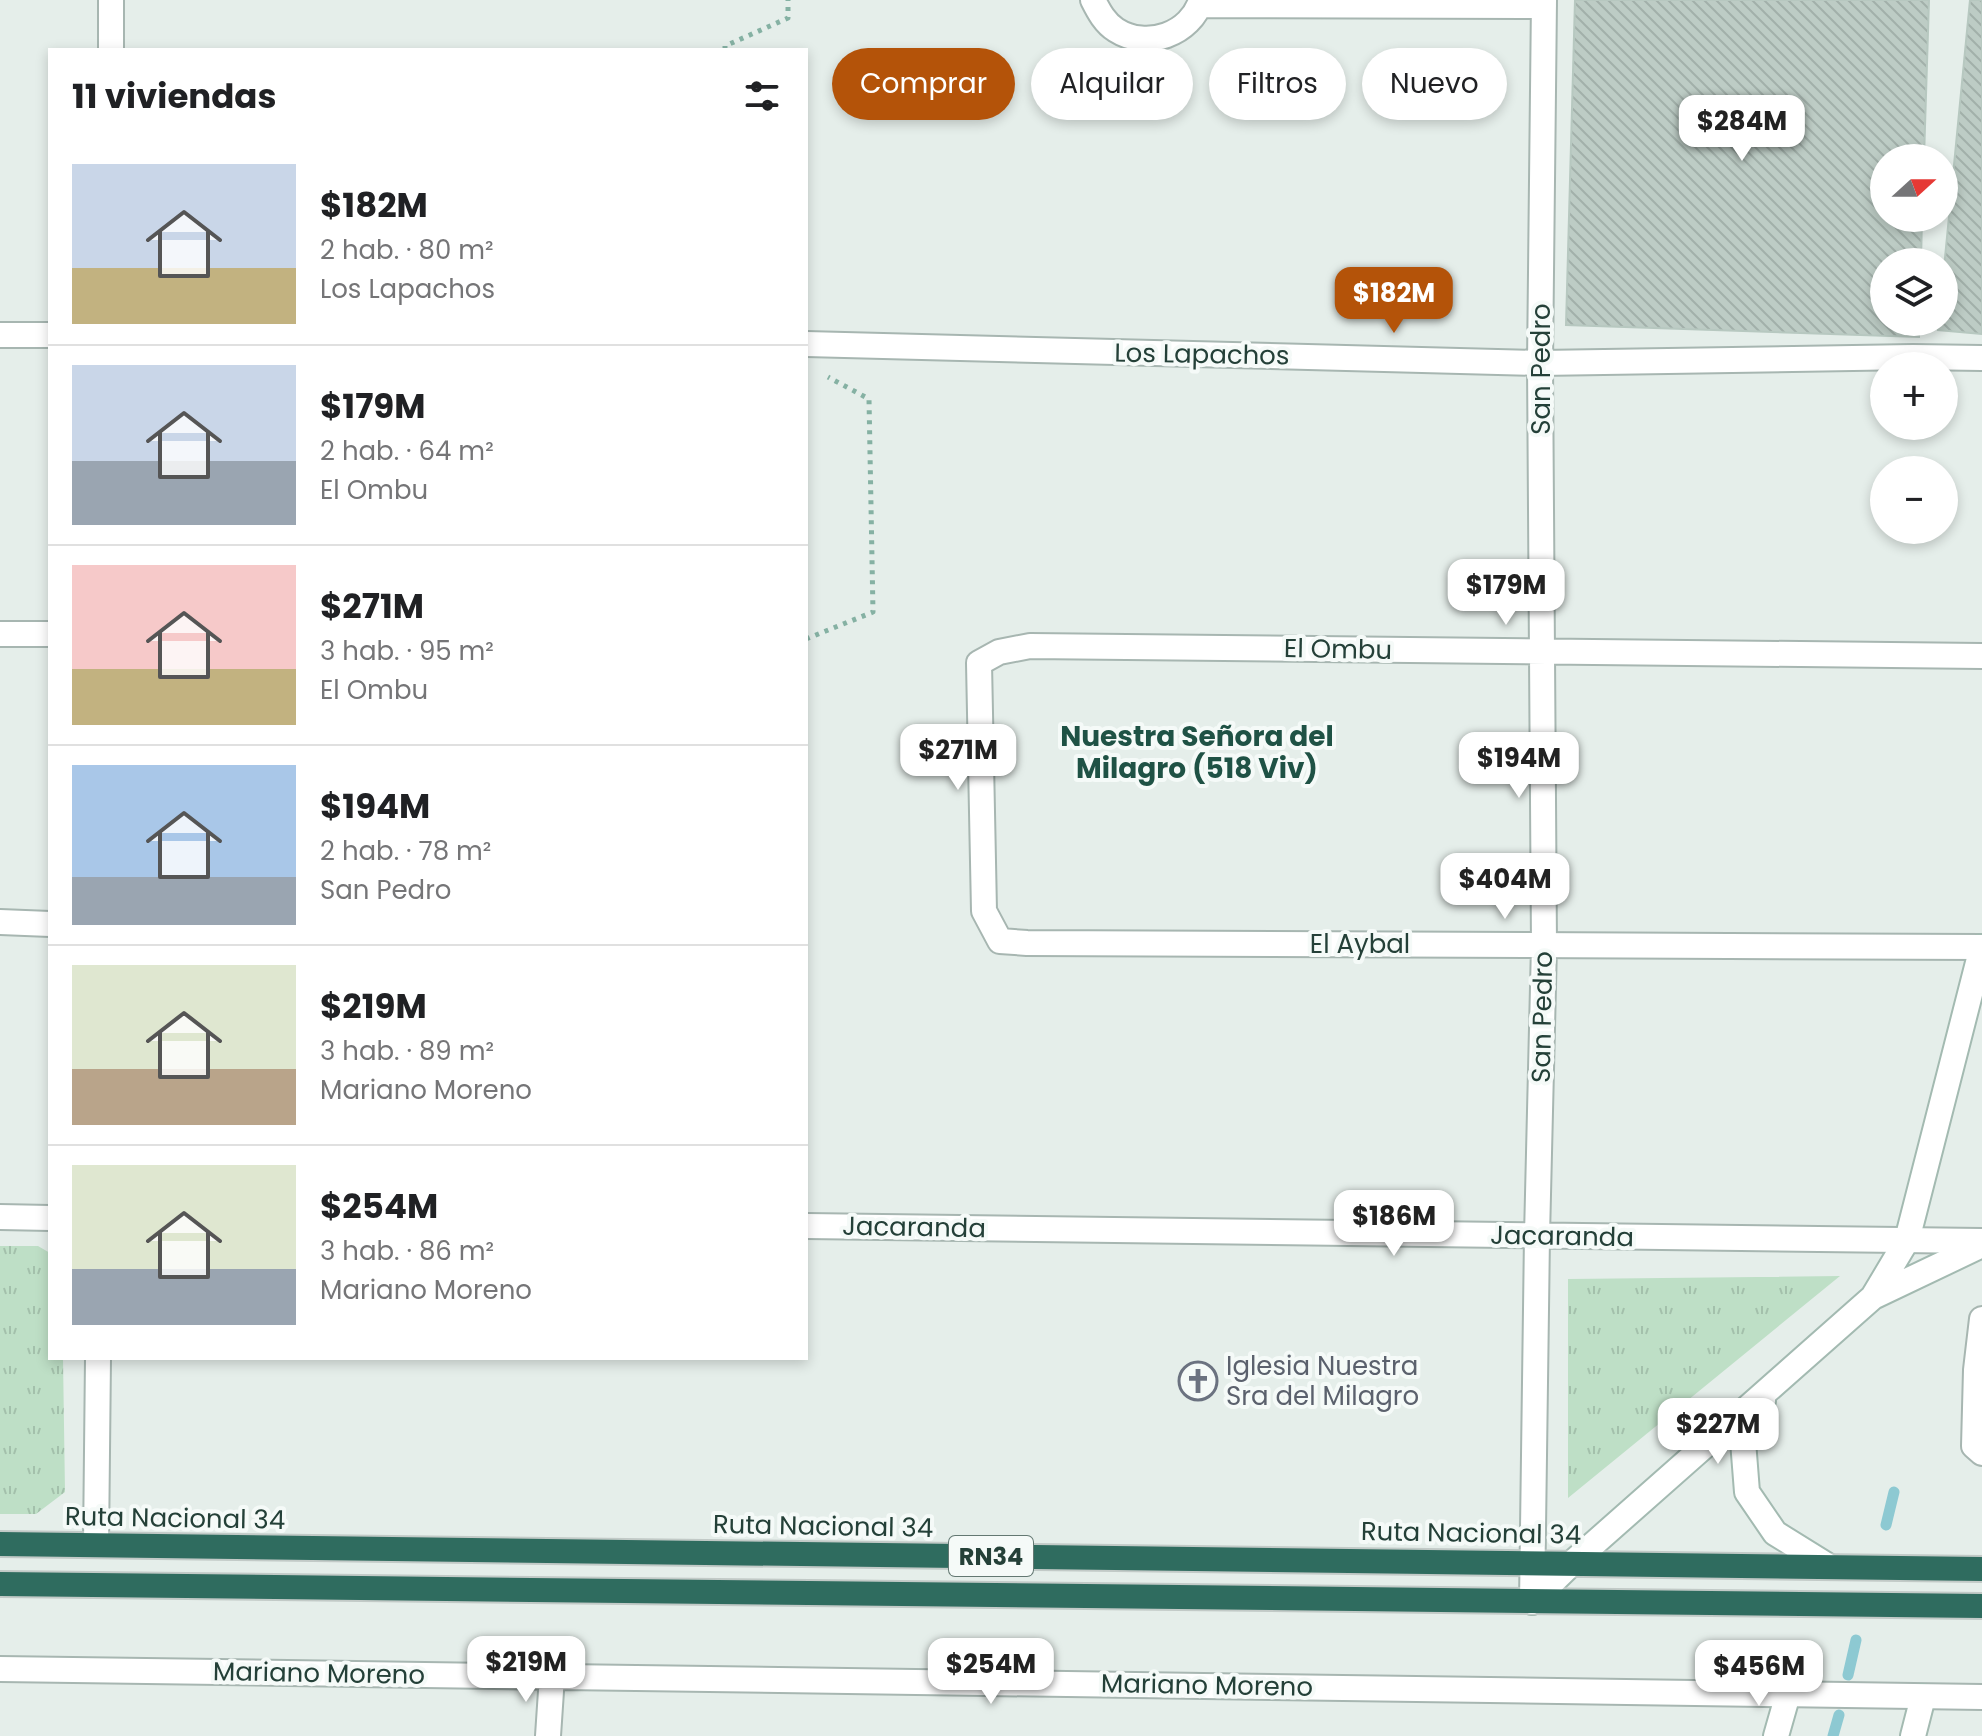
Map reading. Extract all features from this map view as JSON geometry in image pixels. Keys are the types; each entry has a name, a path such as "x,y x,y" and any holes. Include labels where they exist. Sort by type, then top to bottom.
{"highway":[{"name":"Ruta Nacional 34","path":"0,1544 1982,1569"},
{"name":"RN34","path":"0,1584 1982,1606"}],"street":[{"path":"111,0 111,48"},
{"path":"1093,0 1102,17 1117,31 1135,38 1154,39 1173,34 1189,22 1201,3 1544,3"},
{"name":"San Pedro","path":"1532,1602 1544,945 1540,363 1544,3"},
{"path":"0,335 48,335"},
{"name":"Los Lapachos","path":"808,344 1540,363 1982,358"},
{"path":"0,634 48,634"},
{"name":"El Ombu","path":"1027,943 1000,941 984,911 979,663 999,652 1030,646 1982,656"},
{"path":"0,922 48,924"},
{"name":"El Aybal","path":"1027,943 1982,947"},
{"path":"1873,1297 1907,1240 1982,947"},
{"path":"0,1217 48,1218"},
{"name":"Jacaranda","path":"808,1226 1982,1243"},
{"path":"1532,1602 1572,1563 1873,1297 1982,1243"},
{"path":"1982,1319 1976,1370 1974,1446 1982,1453"},
{"path":"96,1545 98,1360"},
{"path":"1770,1388 1743,1441 1747,1492 1775,1533 1828,1566"},
{"name":"Mariano Moreno","path":"0,1669 1982,1697"},
{"path":"548,1736 552,1676"},
{"path":"1776,1736 1788,1694"},
{"path":"1913,1736 1923,1697"}],"path":[{"path":"725,48 788,18 788,0"},
{"path":"808,638 873,612 869,399 819,371"}],"green space":[{"path":"0,1246 38,1246 48,1252 48,1360 63,1360 65,1492 36,1514 0,1514"},
{"path":"1840,1276 1568,1498 1568,1279"}],"building":[{"path":"1575,0 1929,0 1924,144 1870,144 1870,232 1922,232 1921,248 1870,248 1870,335 1566,325"},
{"path":"1970,0 1982,0 1982,334 1958,332 1958,248 1946,248 1947,232 1958,232 1956,144"}],"waterway":[{"path":"1886,1525 1894,1492"},
{"path":"1848,1675 1856,1640"},
{"path":"1833,1736 1839,1715"}],"place":[{"name":"Iglesia Nuestra Sra del Milagro","path":"1198,1381"}],"district":[{"name":"Nuestra Señora del Milagro (518 Viv)","path":"1197,752"}]}
